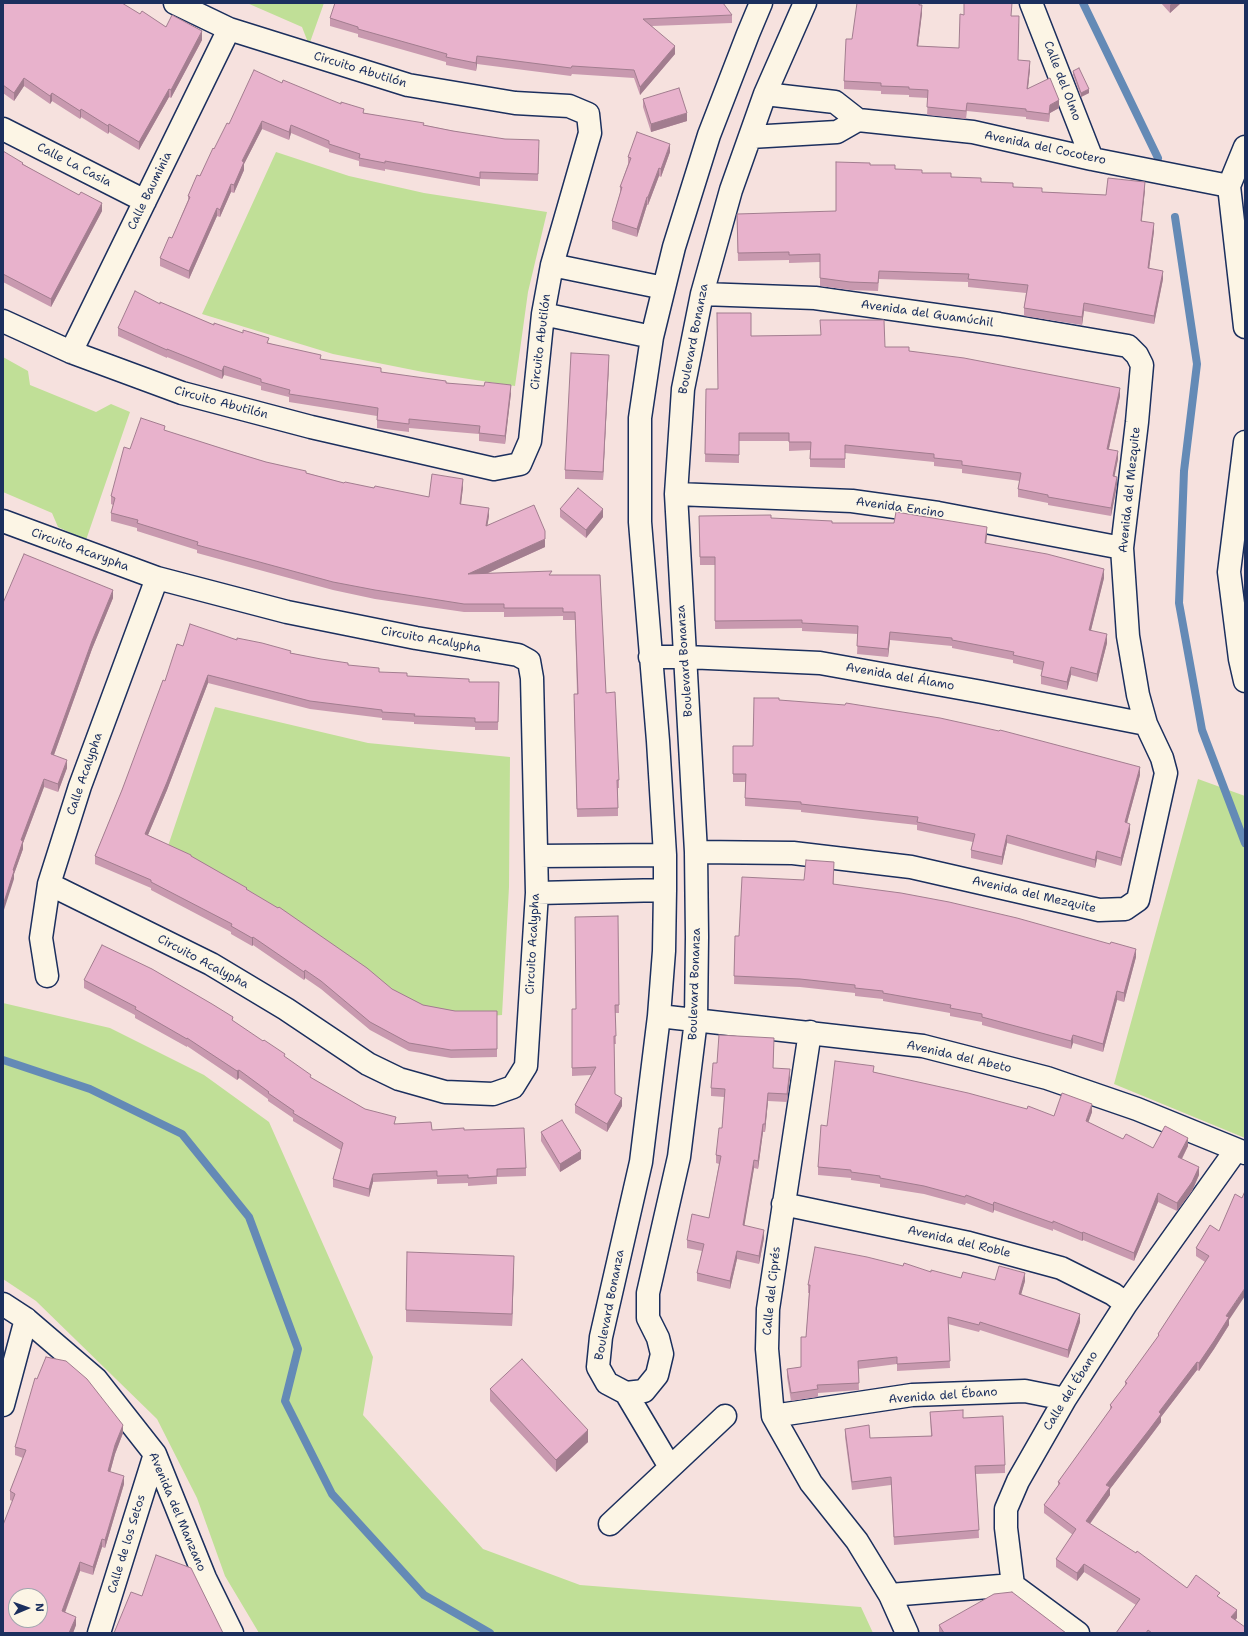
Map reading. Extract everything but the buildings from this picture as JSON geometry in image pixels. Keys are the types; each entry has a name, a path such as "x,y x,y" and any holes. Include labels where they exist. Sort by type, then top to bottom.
{"street":[{"name":"Circuito Abutilón","path":"3,321 71,352 182,393 311,427 494,469 520,464 530,441 543,314 552,265 590,133 588,114 569,106 515,103 408,86 229,29 175,3"},
{"name":"Boulevard Bonanza","path":"761,3 709,135 674,247 652,337 640,418 640,522 658,741 665,856 665,890 664,951 659,1016 640,1162 601,1338 598,1367 606,1383 626,1393 644,1391 657,1375 662,1354 658,1338 648,1318 648,1293 679,1157 696,1020 696,852 676,494 683,389 702,294 731,190 765,94 805,3"},
{"name":"Calle del Olmo","path":"1031,3 1092,159"},
{"name":"Calle Bauminia","path":"71,352 229,29"},
{"path":"750,137 837,132 858,120 835,102 765,94"},
{"name":"Avenida del Cocotero","path":"858,120 973,132 1092,159 1230,186"},
{"name":"Calle La Casia","path":"3,128 145,201"},
{"path":"1245,147 1230,186 1245,327"},
{"path":"552,265 664,288"},
{"name":"Avenida del Guamúchil","path":"702,294 815,298 999,324 1128,346 1137,355 1142,365"},
{"path":"543,314 652,337"},
{"name":"Avenida del Mezquite","path":"696,852 793,853 911,867 1099,910 1125,909 1138,900 1166,773 1162,758 1146,724 1138,695 1128,636 1122,548 1137,422 1142,365"},
{"path":"1245,442 1237,575 1240,659 1245,681"},
{"name":"Avenida Encino","path":"676,494 852,502 938,513 1122,548"},
{"name":"Circuito Acarypha","path":"3,521 157,578"},
{"name":"Circuito Acalypha","path":"49,884 211,964 286,1009 368,1064 399,1079 445,1092 492,1094 513,1087 526,1066 537,893 532,678 529,661 518,655 416,638 287,612 157,578"},
{"name":"Calle Acalypha","path":"47,976 41,938 49,884 80,786 157,578"},
{"name":"Avenida del Álamo","path":"650,657 686,657 820,663 982,692 1146,724"},
{"path":"537,856 665,856"},
{"path":"537,893 665,890"},
{"name":"Avenida del Abeto","path":"659,1016 923,1046 1047,1078 1137,1109 1240,1151"},
{"name":"Calle del Ciprés","path":"810,1032 768,1309 767,1349 773,1416 811,1483 857,1540 890,1595 907,1633"},
{"name":"Calle del Ébano","path":"1013,1585 1006,1528 1006,1509 1018,1481 1065,1398 1126,1304 1240,1151"},
{"name":"Avenida del Roble","path":"783,1204 969,1243 1061,1268 1112,1294 1126,1304"},
{"name":"Avenida del Manzano","path":"3,1304 26,1319 96,1379 154,1454 205,1578 232,1633"},
{"path":"3,1405 26,1319"},
{"name":"Avenida del Ébano","path":"773,1416 912,1395 1024,1391 1065,1398"},
{"path":"626,1393 670,1467"},
{"path":"610,1524 725,1416"},
{"name":"Calle de los Setos","path":"99,1633 154,1454"},
{"path":"890,1595 1013,1585 1078,1633"}],"green space":[{"path":"247,3 324,3 309,45 302,27"},
{"path":"276,152 349,176 424,193 547,212 528,292 515,386 423,372 333,354 202,314"},
{"path":"3,357 28,371 30,385 96,412 111,404 130,412 86,540 58,527 52,513 3,492"},
{"path":"215,707 368,743 510,757 509,887 502,1015 451,1019 412,1003 250,891 168,846"},
{"path":"1198,779 1245,796 1245,1138 1114,1084"},
{"path":"3,1003 110,1028 204,1075 269,1122 373,1357 363,1415 483,1549 580,1585 861,1607 873,1633 259,1633 225,1576 197,1498 157,1419 36,1301 3,1279"}],"waterway":[{"path":"1083,3 1158,158"},
{"path":"1175,217 1197,364 1184,471 1179,603 1202,730 1245,843"},
{"path":"3,1060 90,1089 182,1134 249,1217 298,1349 285,1401 332,1494 424,1595 490,1633"}]}
